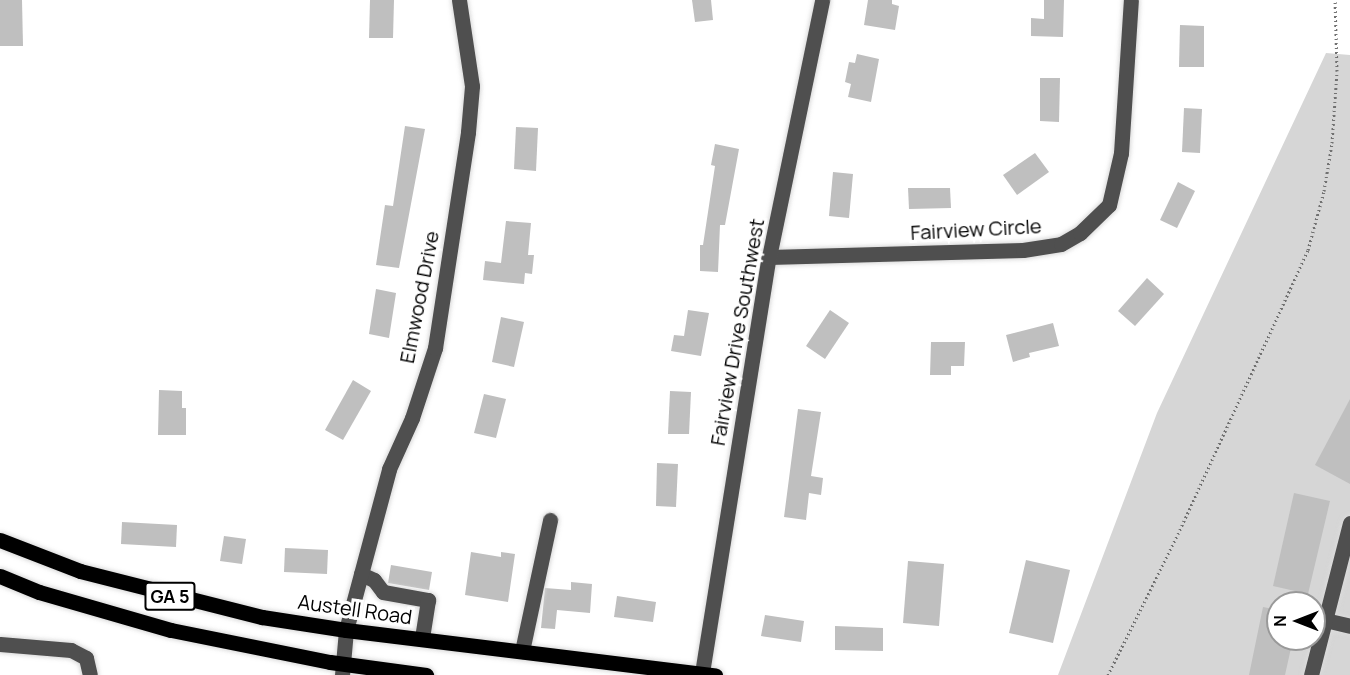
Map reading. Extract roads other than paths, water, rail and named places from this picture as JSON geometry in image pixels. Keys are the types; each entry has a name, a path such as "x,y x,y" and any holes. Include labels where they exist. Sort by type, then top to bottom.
{"main road":[{"name":"Austell Road","path":"0,540 80,571 169,595 262,616 346,630 708,674"},
{"name":"GA 5","path":"0,576 39,592 171,630 343,669 426,675"}],"street":[{"name":"Elmwood Drive","path":"343,669 346,630 389,469 412,418 435,348 468,132 472,86 459,0"},
{"name":"Fairview Drive Southwest","path":"708,674 769,257 822,0"},
{"name":"Fairview Circle","path":"769,257 1023,250 1061,244 1080,233 1109,205 1118,163 1131,0"},
{"path":"522,651 550,520"},
{"path":"1326,616 1350,523"},
{"path":"361,574 374,580 383,592 428,600 422,639"},
{"path":"1326,620 1350,626"},
{"path":"0,644 71,650 86,658 90,675"},
{"path":"1311,675 1317,651"}]}
